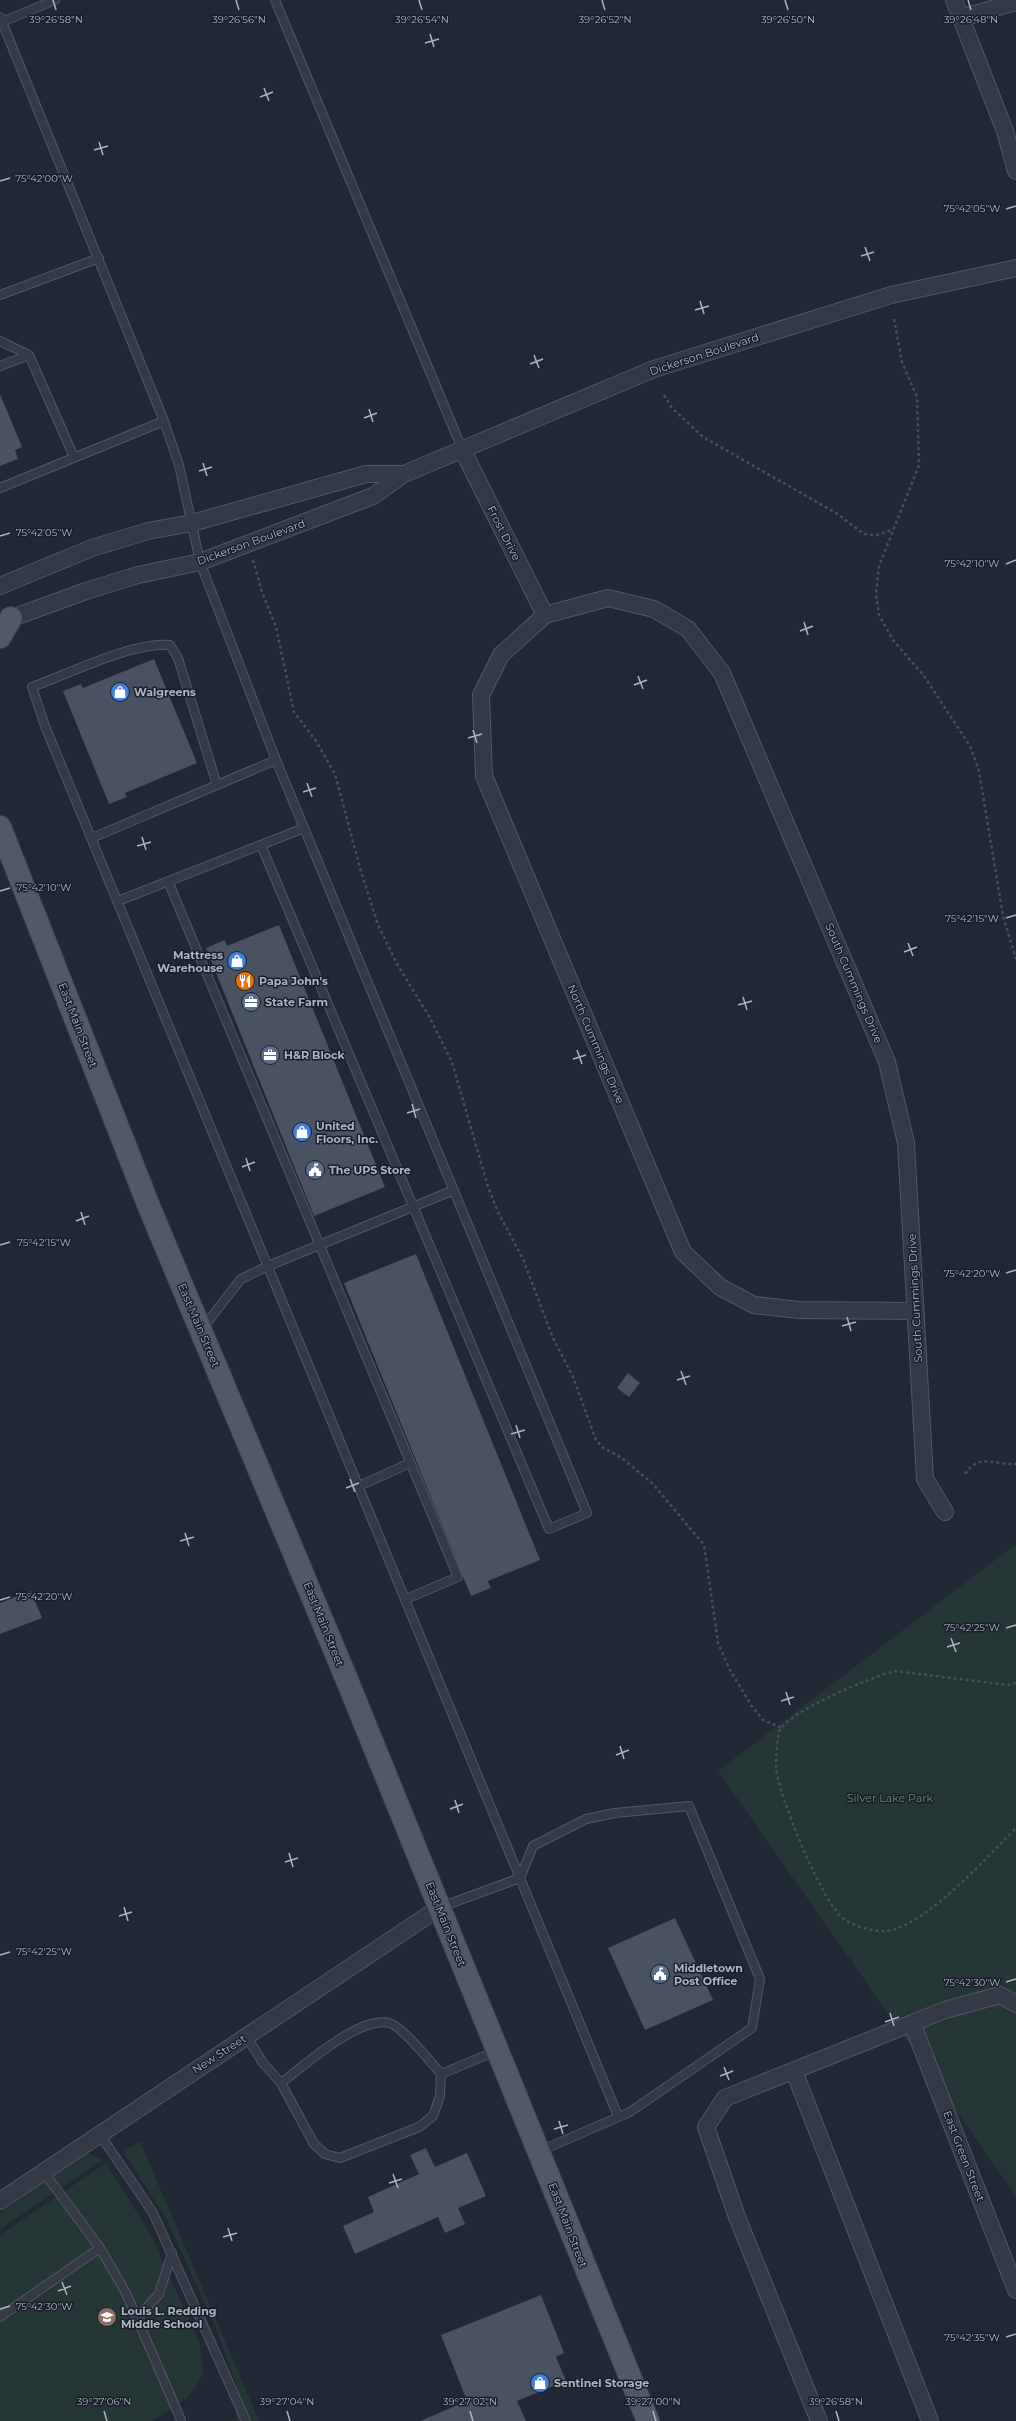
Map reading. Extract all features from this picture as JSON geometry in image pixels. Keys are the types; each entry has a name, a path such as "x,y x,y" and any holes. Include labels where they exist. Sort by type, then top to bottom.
{"main road":[{"path":"0,637 6,620"},
{"name":"East Main Street","path":"0,827 150,1209 202,1330 439,1908 496,2051 540,2152 593,2289 648,2421"}],"street":[{"path":"954,0 1005,131 1016,171"},
{"path":"961,18 1016,2"},
{"name":"Dickerson Boulevard","path":"6,620 138,575 200,562 261,540 373,496 404,474 463,451 654,370 892,295 1016,268"},
{"name":"Frost Drive","path":"463,451 545,614"},
{"name":"Dickerson Boulevard","path":"0,586 92,548 148,531 192,523 366,474 404,474"},
{"name":"South Cummings Drive","path":"545,614 608,598 654,609 688,629 722,673 887,1062 906,1143 925,1479 946,1512"},
{"name":"North Cummings Drive","path":"545,614 501,655 481,695 484,776 683,1252 720,1287 754,1305 799,1310 915,1311"},
{"name":"New Street","path":"0,2201 99,2133 439,1908"},
{"path":"819,2421 737,2217 706,2127 725,2098 912,2023 945,2010 1000,1995 1016,2004"},
{"name":"East Green Street","path":"912,2023 1016,2290"},
{"path":"794,2071 930,2421"}],"lane":[{"path":"55,0 2,24 99,258 164,421 179,465 200,562 276,760 587,1513 549,1529 261,845"},
{"path":"275,0 463,451"},
{"path":"0,295 99,258"},
{"path":"0,341 29,355 74,457"},
{"path":"0,366 29,355"},
{"path":"0,488 164,421"},
{"path":"217,785 178,658 170,645 156,644 125,652 32,687 45,726 618,2116"},
{"path":"92,838 276,760"},
{"path":"118,901 304,828"},
{"path":"168,881 458,1577 406,1599"},
{"path":"202,1330 241,1279 268,1266 454,1190"},
{"path":"359,1486 410,1463"},
{"path":"439,1908 520,1878 533,1846 586,1819 615,1813 689,1806 760,1979 752,2028 630,2112 618,2116 540,2152"},
{"path":"246,2036 263,2063 281,2083 314,2144 325,2154 340,2158 419,2127 433,2116 440,2096 441,2074 417,2046 392,2024 376,2022 354,2030 281,2083"},
{"path":"441,2074 496,2051"},
{"path":"99,2133 153,2213 246,2421"},
{"path":"43,2171 100,2248 126,2293 181,2420"},
{"path":"0,2317 100,2248"},
{"path":"137,2318 160,2294 172,2253"}],"path":[{"path":"894,319 902,362 917,397 919,465 878,566 876,593 879,615 893,640 924,676 970,746 979,771 1003,916 1016,959"},
{"path":"664,395 672,408 703,437 836,513 864,534 876,535 892,530"},
{"path":"261,540 265,558 253,560 276,627 294,712 316,741 335,774 360,868 378,925 397,964 429,1016 452,1062 488,1187 498,1212 523,1259 553,1338 573,1377 596,1440 602,1447 622,1458 653,1484 704,1545 718,1643 730,1670 750,1705 763,1720 782,1728"},
{"path":"965,1474 972,1464 978,1462 1016,1464"},
{"path":"1016,1683 1008,1684 895,1671 850,1687 814,1706 782,1728 780,1730 776,1766 782,1792 817,1880 831,1906 844,1919 873,1930 887,1931 901,1927 916,1919 961,1883 1016,1828"}],"green space":[{"name":"Silver Lake Park","path":"1016,1544 1016,2196 718,1771"},
{"path":"140,2141 259,2421 236,2421 236,2384 215,2326 166,2218 123,2152"},
{"path":"88,2153 103,2160 0,2229 0,2213"},
{"name":"Louis L. Redding Middle School","path":"106,2163 152,2237 199,2341 203,2372 199,2382 187,2398 153,2421 0,2421 0,2235"}],"building":[{"path":"0,394 22,447 15,450 18,459 0,466"},
{"path":"154,659 197,763 125,793 127,797 109,804 63,691 81,684 83,688"},
{"path":"279,925 385,1187 314,1216 206,948 225,940 227,946"},
{"path":"416,1254 540,1560 488,1581 491,1588 471,1596 344,1283"},
{"path":"628,1373 640,1383 629,1397 617,1388"},
{"path":"31,1591 42,1618 0,1634 0,1603"},
{"name":"Middletown Post Office","path":"675,1918 713,2000 645,2030 608,1948"},
{"path":"426,2148 435,2167 467,2153 486,2196 458,2208 465,2224 445,2233 438,2217 355,2254 343,2226 374,2212 368,2197 419,2174 410,2155"},
{"path":"541,2295 564,2353 556,2357 566,2381 517,2401 526,2421 420,2421 467,2401 441,2335"}],"place":[{"name":"Walgreens","path":"120,692"},
{"name":"Mattress Warehouse","path":"237,961"},
{"name":"Papa John's","path":"245,981"},
{"name":"State Farm","path":"251,1002"},
{"name":"H&R Block","path":"270,1055"},
{"name":"United Floors, Inc.","path":"302,1132"},
{"name":"The UPS Store","path":"315,1170"},
{"name":"Middletown Post Office","path":"660,1974"},
{"name":"Louis L. Redding Middle School","path":"107,2317"},
{"name":"Sentinel Storage","path":"540,2383"}]}
